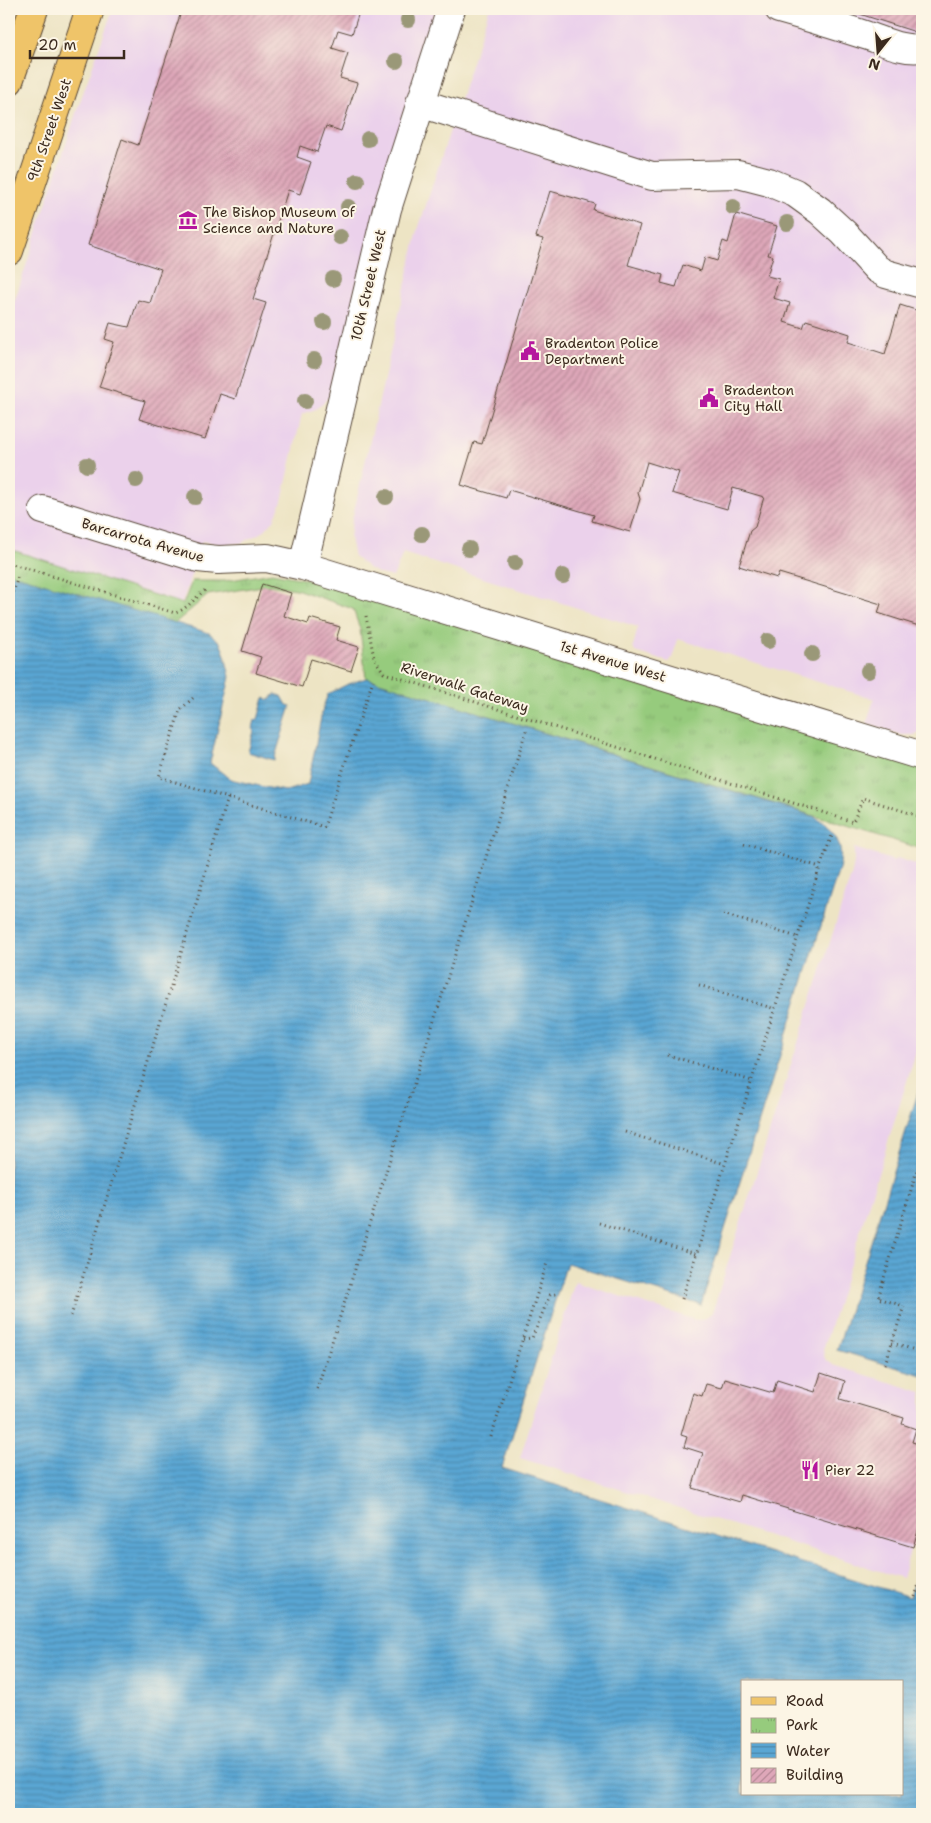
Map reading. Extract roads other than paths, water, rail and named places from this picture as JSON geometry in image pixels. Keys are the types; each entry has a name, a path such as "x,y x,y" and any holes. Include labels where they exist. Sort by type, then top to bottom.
{"main road":[{"path":"9,81 34,9"},
{"name":"9th Street West","path":"9,251 90,9"}],"street":[{"name":"10th Street West","path":"303,566 387,209 451,9"},
{"path":"779,9 901,48 922,48"},
{"path":"420,103 652,176 738,174 769,182 795,193 820,211 878,269 886,274 922,284"},
{"name":"Barcarrota Avenue","path":"43,510 198,558 212,560 267,558 303,566"},
{"name":"1st Avenue West","path":"303,566 922,756"}],"water":[{"path":"9,573 209,633 220,642 230,677 210,763 230,779 286,791 308,784 323,707 328,694 366,678 813,816 832,832 839,844 839,869 701,1305 567,1263 502,1468 910,1597 922,1559 922,1814 9,1814"},
{"path":"275,694 282,696 287,705 291,706 274,760 248,752 255,720 258,719 264,698 270,700"},
{"path":"922,1080 922,1375 837,1350"}],"place":[{"name":"The Bishop Museum of Science and Nature","path":"188,220"},
{"name":"Bradenton Police Department","path":"530,351"},
{"name":"Bradenton City Hall","path":"709,398"},
{"name":"Pier 22","path":"810,1470"}]}
